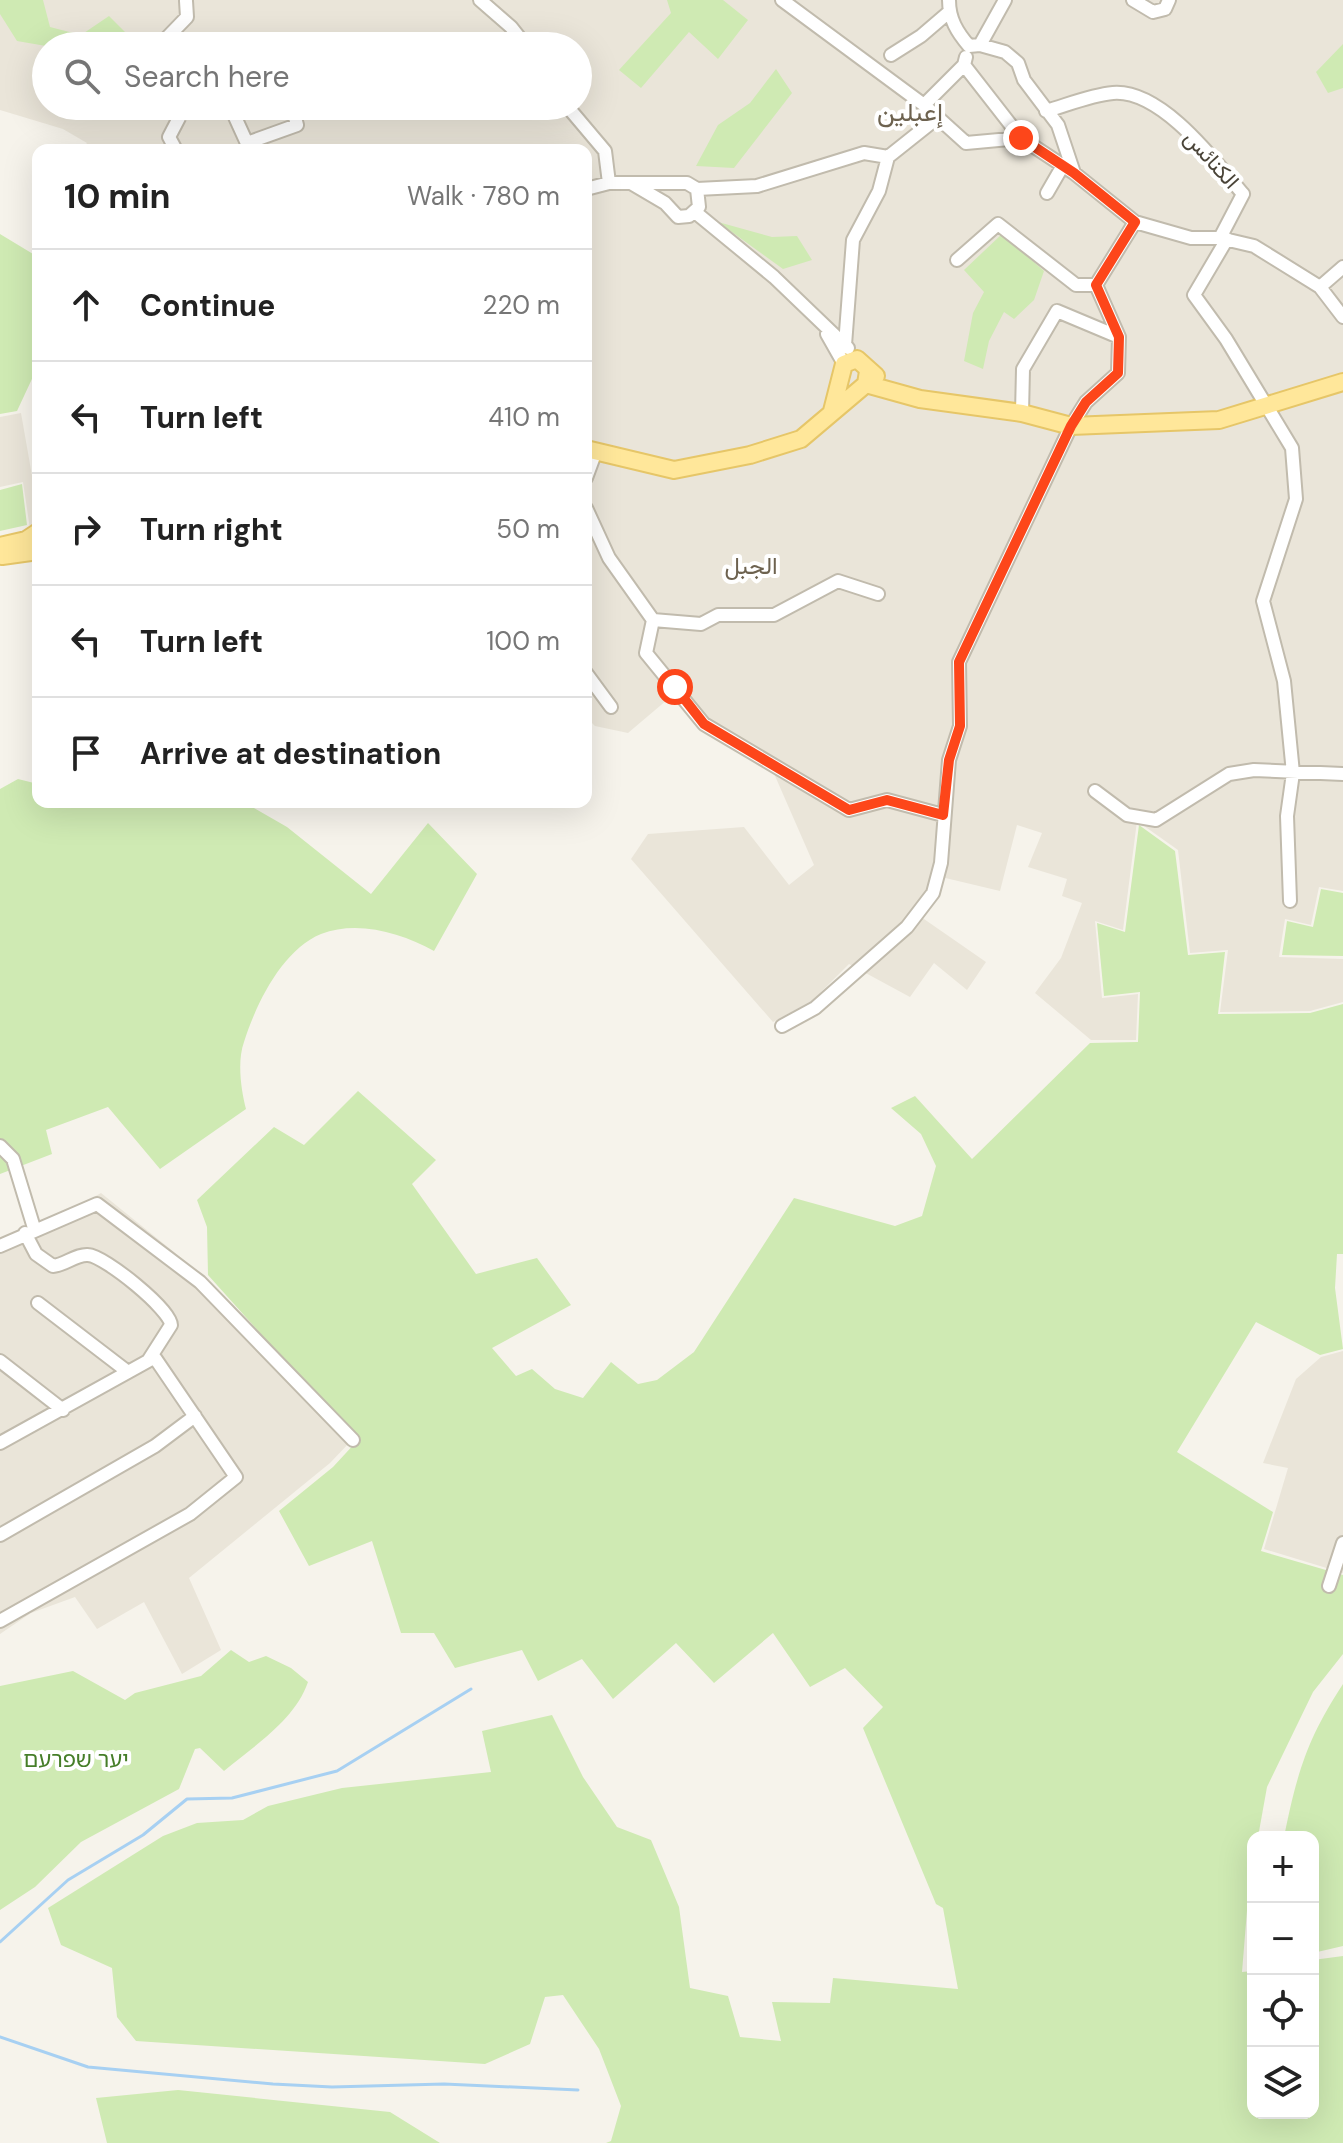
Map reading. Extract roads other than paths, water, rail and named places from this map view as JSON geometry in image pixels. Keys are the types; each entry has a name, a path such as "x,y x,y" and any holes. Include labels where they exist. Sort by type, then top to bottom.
{"main road":[{"path":"592,450 661,468 686,469 750,455 801,439 832,412 857,373 896,393 1022,413 1071,426 1219,420 1343,382"},
{"path":"0,546 32,536"},
{"path":"0,557 32,552"}],"street":[{"path":"480,0 515,32"},
{"path":"782,0 924,105 966,143 1021,138"},
{"path":"924,105 964,65 1005,0"},
{"path":"1133,0 1153,12 1165,9 1169,0"},
{"path":"173,32 187,17 186,1"},
{"path":"891,55 921,36 949,6 958,33 975,46 1005,52 1018,63 1024,80 1058,125 1074,173"},
{"path":"964,65 1021,138 1074,173 1135,222 1191,238 1224,238 1254,246 1320,287 1343,317"},
{"name":"الكنائس","path":"1046,111 1116,92 1141,101 1189,130 1243,194 1224,238"},
{"path":"845,345 853,240 879,191 888,157 937,118"},
{"path":"173,144 169,137 175,120"},
{"path":"237,120 248,144"},
{"path":"254,144 297,125 296,120"},
{"path":"579,120 605,151 609,183"},
{"path":"592,187 609,183 687,183 697,189 757,186 864,153 888,157"},
{"path":"1047,193 1062,167"},
{"path":"631,183 665,203 678,217 695,212 700,201 697,189"},
{"path":"665,203 668,189 677,183"},
{"path":"695,212 774,277 845,345 857,373"},
{"path":"1096,285 1135,222"},
{"path":"957,260 998,224 1076,285 1096,285"},
{"path":"1224,238 1194,295 1292,448 1296,499 1263,601 1284,681 1293,773 1287,816 1290,901"},
{"path":"1320,287 1343,267"},
{"path":"782,1026 815,1008 907,927 933,893 941,863 949,760 960,726 959,662 1071,426 1086,402 1118,373 1119,337 1096,285"},
{"path":"1022,413 1023,369 1057,311 1119,337"},
{"path":"822,324 857,373"},
{"path":"592,521 609,558 653,620 646,653 704,724 849,810 887,800 943,815"},
{"path":"653,620 701,624 718,615 774,615 838,581 878,594"},
{"path":"592,681 611,707"},
{"path":"1095,791 1127,815 1156,820 1229,774 1254,770 1343,774"},
{"path":"0,1146 13,1159 36,1254 47,1264 61,1265 82,1255 95,1256 167,1311 171,1325 153,1355 63,1410 0,1443"},
{"path":"0,1246 30,1230 97,1204 200,1282 353,1440"},
{"path":"38,1303 128,1372"},
{"path":"0,1621 190,1514 236,1477 153,1355"},
{"path":"0,1361 63,1410"},
{"path":"0,1535 155,1446 195,1416"},
{"path":"1329,1586 1343,1543"}],"waterway":[{"path":"0,1942 68,1880 143,1835 187,1799 232,1798 337,1771 471,1689"},
{"path":"0,2037 88,2067 273,2084 332,2087 444,2084 578,2090"}],"district":[{"name":"إعبلين","path":"910,112"},
{"name":"الجبل","path":"751,566"}],"park label":[{"name":"יער שפרעם","path":"76,1759"}]}
